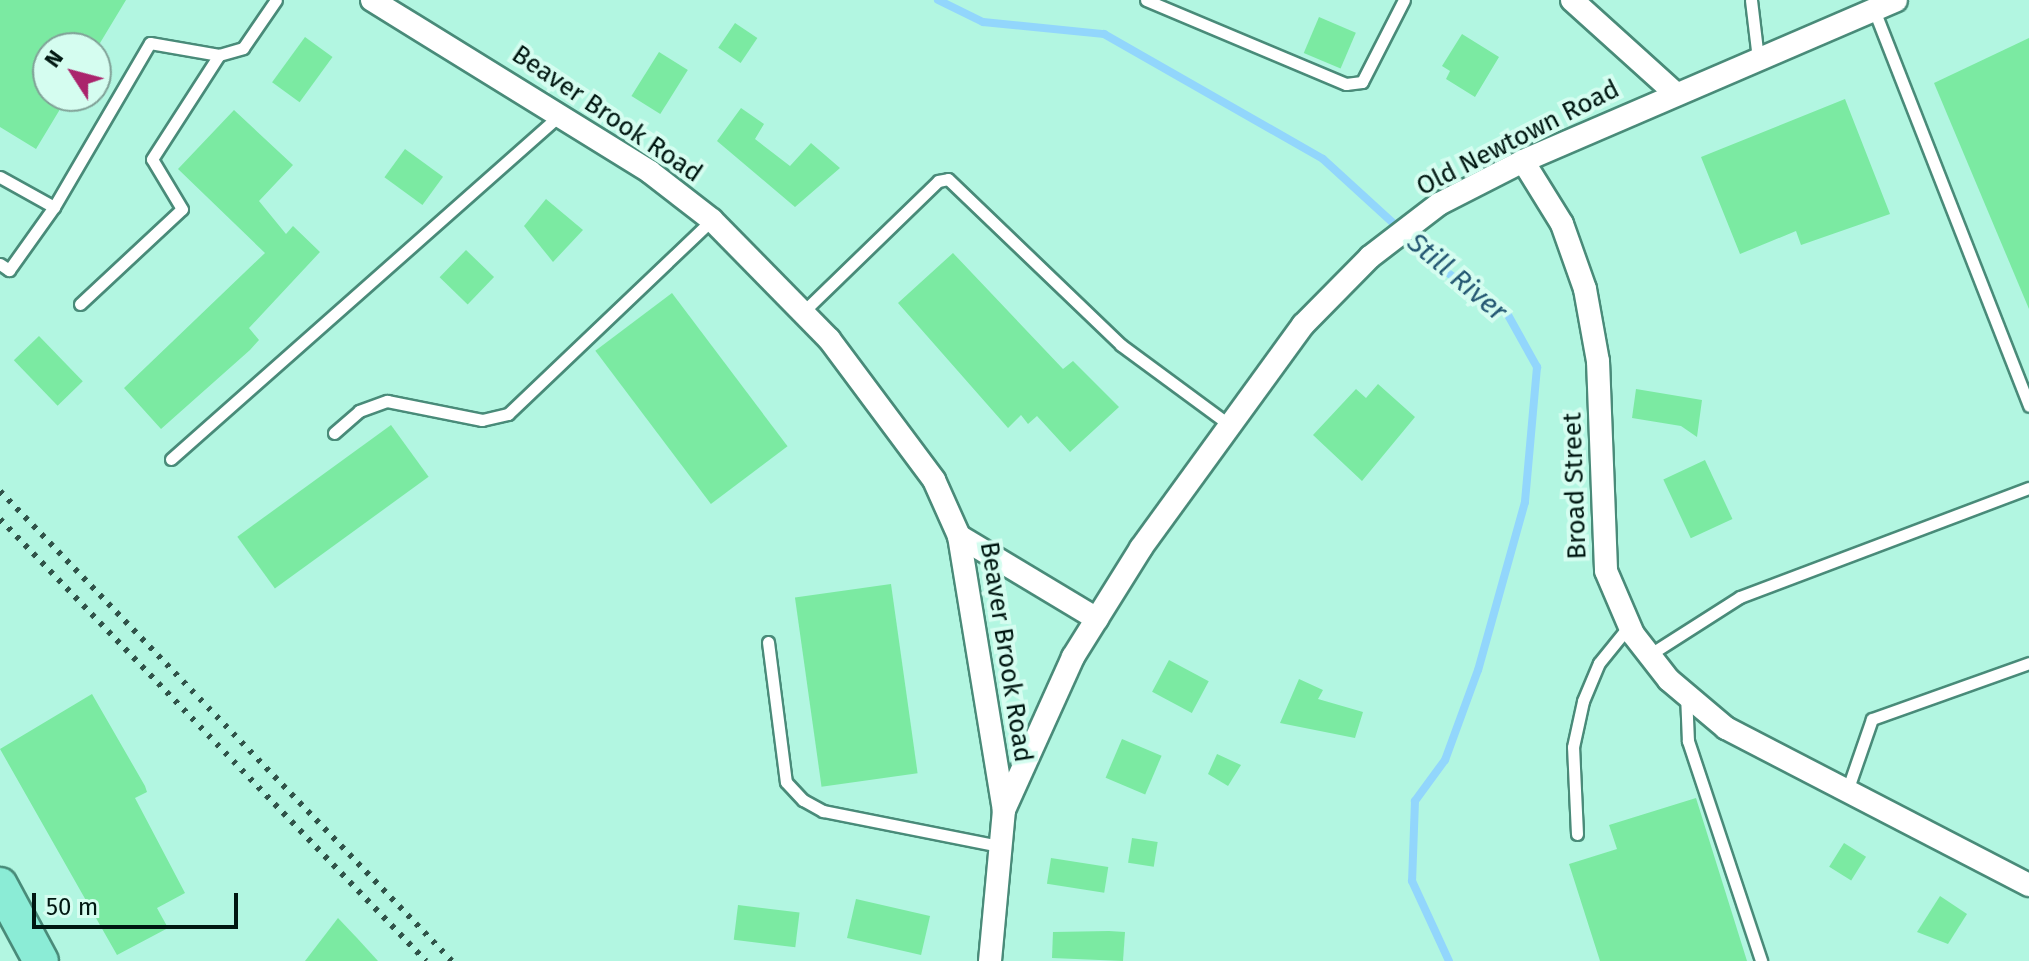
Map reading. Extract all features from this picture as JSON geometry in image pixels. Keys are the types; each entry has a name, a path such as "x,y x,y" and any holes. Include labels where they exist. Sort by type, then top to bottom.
{"main road":[{"path":"0,885 41,961"}],"street":[{"name":"Beaver Brook Road","path":"372,0 561,115 712,220 803,312 934,480 959,536 1004,810 990,961"},
{"path":"1572,0 1675,93"},
{"name":"Old Newtown Road","path":"1004,810 1097,619 1228,424 1335,293 1439,204 1473,186 1675,93 1896,0"},
{"name":"Broad Street","path":"1523,161 1562,224 1585,289 1598,361 1606,571 1629,626 1649,655 1686,694 1726,728 2029,885"},
{"path":"959,536 1097,619"}],"lane":[{"path":"0,264 9,270 54,207 150,43 219,55 243,48 276,0"},
{"path":"1146,0 1346,84 1362,82 1404,0"},
{"path":"1751,0 1758,59"},
{"path":"1874,10 2029,406"},
{"path":"80,304 182,209 152,159 219,55"},
{"path":"171,459 561,115"},
{"path":"0,177 54,207"},
{"path":"803,312 938,181 948,179 1121,345 1228,424"},
{"path":"334,433 359,411 387,401 482,420 508,414 712,220"},
{"path":"1649,655 1740,597 2029,488"},
{"path":"1577,834 1573,747 1583,701 1599,663 1629,626"},
{"path":"768,642 786,782 803,800 823,811 1000,846"},
{"path":"1847,791 1872,719 2029,663"},
{"path":"1686,694 1688,741 1761,961"}],"building":[{"path":"0,0 126,0 107,32 32,32 32,112 58,112 36,149 0,127"},
{"path":"1319,17 1356,33 1341,69 1304,53"},
{"path":"735,23 757,38 741,63 718,48"},
{"path":"1462,34 1499,57 1475,97 1446,79 1450,71 1442,66"},
{"path":"305,37 333,57 300,102 272,82"},
{"path":"2029,38 2029,309 1934,83"},
{"path":"659,52 688,70 660,114 631,96"},
{"path":"1845,99 1890,214 1801,245 1796,231 1740,254 1701,157"},
{"path":"741,108 764,124 755,139 790,166 811,143 840,168 795,207 717,141"},
{"path":"234,110 293,165 259,201 286,234 293,226 320,252 249,328 259,340 161,429 124,388 265,253 178,169"},
{"path":"405,149 443,177 422,205 384,177"},
{"path":"546,199 583,230 553,262 524,226"},
{"path":"466,250 494,277 468,304 440,277"},
{"path":"953,253 1063,369 1073,361 1119,407 1070,452 1037,416 1028,424 1021,415 1008,428 898,303"},
{"path":"672,293 788,446 711,504 595,351"},
{"path":"39,336 83,381 58,406 14,360"},
{"path":"1378,384 1415,417 1362,481 1313,435 1356,389 1366,398"},
{"path":"1636,389 1702,400 1697,437 1681,426 1632,418"},
{"path":"391,425 429,477 275,588 237,537"},
{"path":"1705,460 1732,519 1691,538 1663,479"},
{"path":"891,584 918,773 822,787 795,597"},
{"path":"1169,660 1209,681 1192,713 1152,692"},
{"path":"1299,679 1323,690 1318,699 1363,712 1355,738 1280,723"},
{"path":"92,694 145,786 147,792 135,798 185,893 157,908 168,928 117,955 0,749"},
{"path":"1122,739 1162,756 1145,794 1106,778"},
{"path":"1217,754 1241,765 1228,786 1208,774"},
{"path":"1696,798 1747,961 1600,961 1569,864 1617,849 1609,825"},
{"path":"1132,838 1158,842 1154,867 1128,863"},
{"path":"1844,843 1866,857 1851,881 1829,867"},
{"path":"1051,858 1108,867 1104,893 1047,884"},
{"path":"1940,896 1967,914 1948,944 1917,932"},
{"path":"856,899 930,916 921,955 847,938"},
{"path":"738,905 800,913 795,947 734,940"},
{"path":"338,918 357,938 378,961 305,961"},
{"path":"1053,932 1125,932 1123,961 1052,958"}],"waterway":[{"name":"Still River","path":"938,0 983,22 1104,34 1323,159 1448,273 1508,315 1537,367 1525,502 1478,670 1445,760 1415,801 1412,881 1449,961"}],"railway":[{"path":"0,491 452,961"},
{"path":"0,519 426,961"}]}
